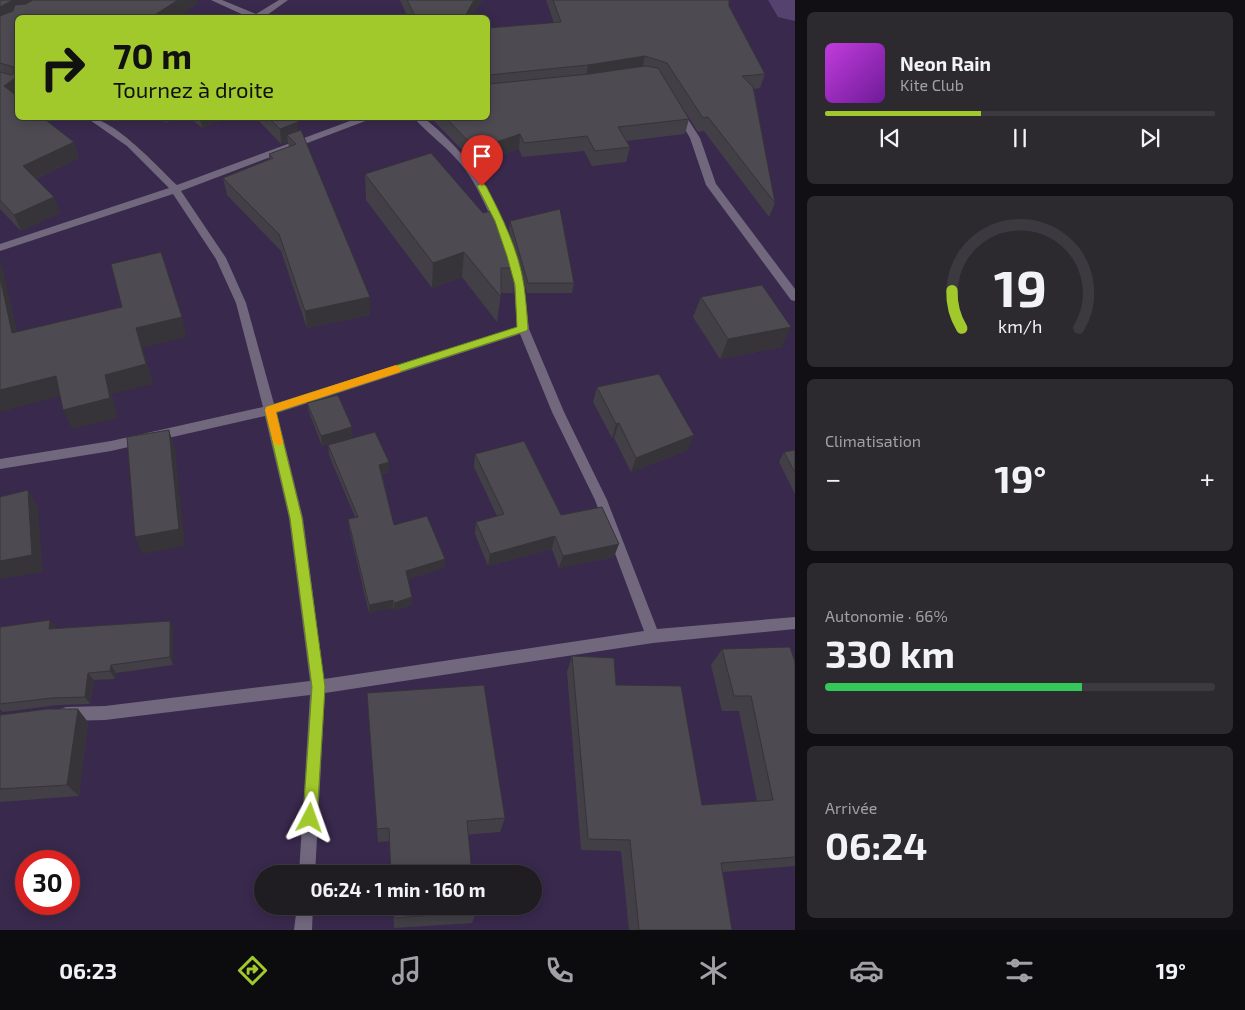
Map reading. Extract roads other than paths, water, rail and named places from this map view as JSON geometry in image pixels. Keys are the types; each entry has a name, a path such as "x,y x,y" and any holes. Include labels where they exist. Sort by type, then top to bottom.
{"street":[{"path":"216,0 253,15"},
{"path":"261,15 284,0"},
{"path":"675,104 695,138 711,185 795,297"},
{"path":"95,120 130,144 174,188 221,258 242,303 296,518 318,687 308,865"},
{"path":"0,248 76,224 360,120"},
{"path":"422,120 442,136 473,169 499,221 520,285 522,329 558,412 601,500 653,636"},
{"path":"0,464 111,446 270,410 522,329"},
{"path":"48,715 106,713 318,687 653,636 795,623"},
{"path":"303,930 304,915"}],"waterway":[{"path":"791,0 795,7"}]}
